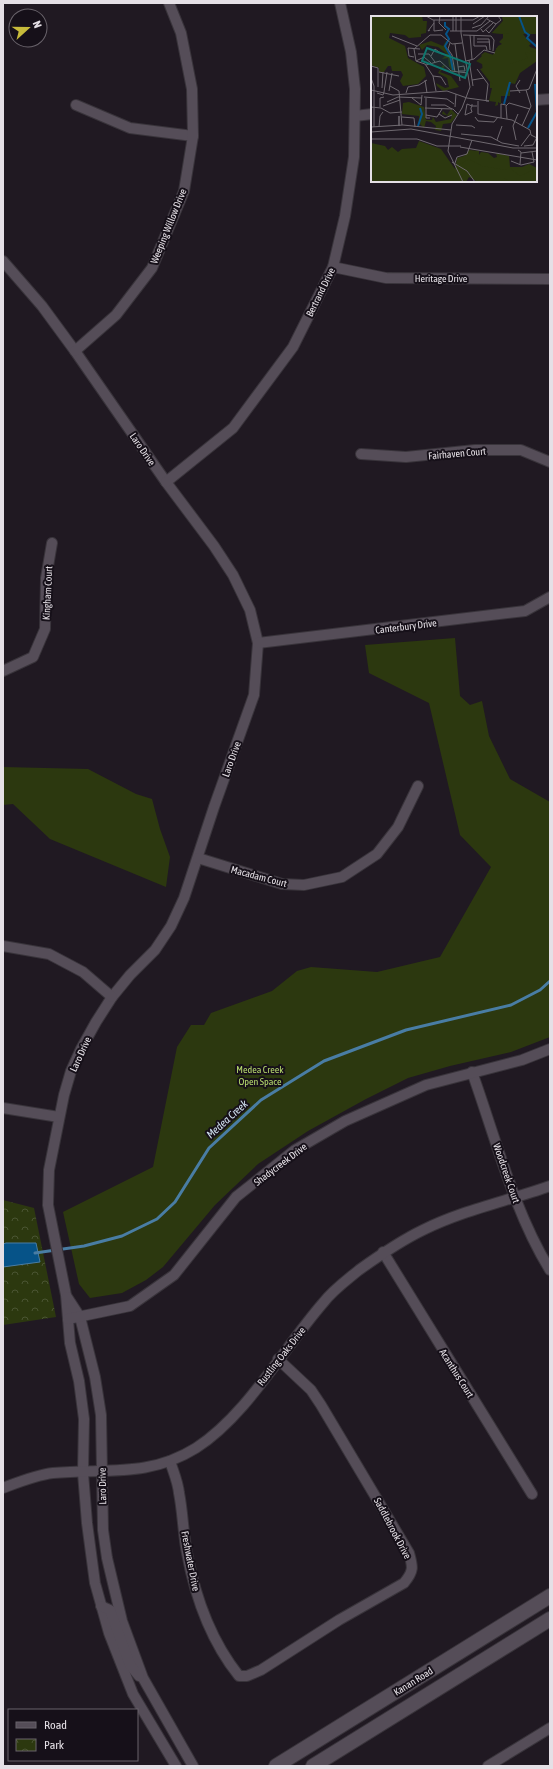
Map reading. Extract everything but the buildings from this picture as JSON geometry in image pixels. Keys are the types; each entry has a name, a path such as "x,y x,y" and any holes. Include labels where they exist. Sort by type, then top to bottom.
{"main road":[{"name":"Kanan Road","path":"276,1766 550,1596"},
{"name":"Kanan Road","path":"313,1766 550,1619"}],"street":[{"name":"Weeping Willow Drive","path":"76,351 116,315 152,268 184,191 193,136 192,89 181,33 169,3"},
{"name":"Bertrand Drive","path":"166,482 233,428 293,347 333,266 345,216 354,157 355,89 351,52 340,3"},
{"path":"537,100 550,99"},
{"path":"76,105 130,128 193,136"},
{"path":"355,116 371,114"},
{"name":"Laro Drive","path":"3,261 42,306 76,351 166,482 214,546 233,575 250,610 258,643 254,695 184,898 171,926 155,950 112,997 96,1022 71,1071 59,1117 49,1170 48,1205 66,1295 70,1343 79,1381 84,1419 83,1473 86,1523 94,1583 109,1633 133,1694 176,1766"},
{"name":"Heritage Drive","path":"333,266 386,278 550,278"},
{"name":"Fairhaven Court","path":"361,454 406,458 475,450 522,450 550,462"},
{"name":"Kingham Court","path":"3,670 33,656 46,628 46,578 52,543"},
{"name":"Canterbury Drive","path":"258,643 525,611 550,598"},
{"name":"Macadam Court","path":"198,858 282,884 304,885 342,877 377,854 398,827 418,786"},
{"path":"3,946 49,954 83,972 112,997"},
{"name":"Shadycreek Drive","path":"68,1319 130,1306 174,1275 236,1197 295,1150 345,1121 426,1085 522,1060 550,1049"},
{"name":"Woodcreek Court","path":"472,1072 516,1198 534,1242 550,1270"},
{"path":"3,1108 59,1117"},
{"name":"Rustling Oaks Drive","path":"3,1488 25,1479 52,1473 140,1470 170,1461 195,1448 232,1419 324,1302 345,1281 383,1252 424,1230 465,1213 550,1186"},
{"name":"Acanthus Court","path":"383,1252 532,1494"},
{"name":"Laro Drive","path":"66,1295 80,1317 95,1377 100,1408 103,1530 107,1558 122,1622 142,1678 156,1705 193,1766"},
{"name":"Saddlebrook Drive","path":"239,1676 247,1676 261,1670 339,1620 404,1583 411,1574 413,1565 409,1553 322,1405 311,1390 278,1359"},
{"name":"Freshwater Drive","path":"170,1461 179,1491 187,1552 194,1586 205,1617 219,1646 239,1676"},
{"name":"Laro Drive","path":"101,1606 110,1610 130,1665 142,1678"},
{"path":"488,1766 550,1728"}],"green space":[{"name":"Medea Creek Open Space","path":"455,638 460,696 470,705 482,701 489,736 510,779 550,802 550,1037 511,1052 450,1066 408,1078 308,1131 258,1164 215,1205 163,1267 146,1280 122,1293 90,1298 79,1284 63,1212 153,1167 177,1047 191,1025 204,1025 211,1013 272,991 297,971 311,967 377,972 440,957 491,867 460,835 429,703 369,673 365,645"},
{"path":"3,767 88,769 136,794 152,799 160,829 170,857 166,887 50,839 13,804 3,805"},
{"path":"3,1200 34,1208 56,1317 3,1325"}],"water":[{"path":"36,1243 40,1262 3,1267 3,1244"}],"waterway":[{"name":"Medea Creek","path":"35,1253 84,1246 122,1236 157,1219 175,1202 209,1148 261,1100 324,1061 406,1030 511,1005 540,990 550,981"}]}
